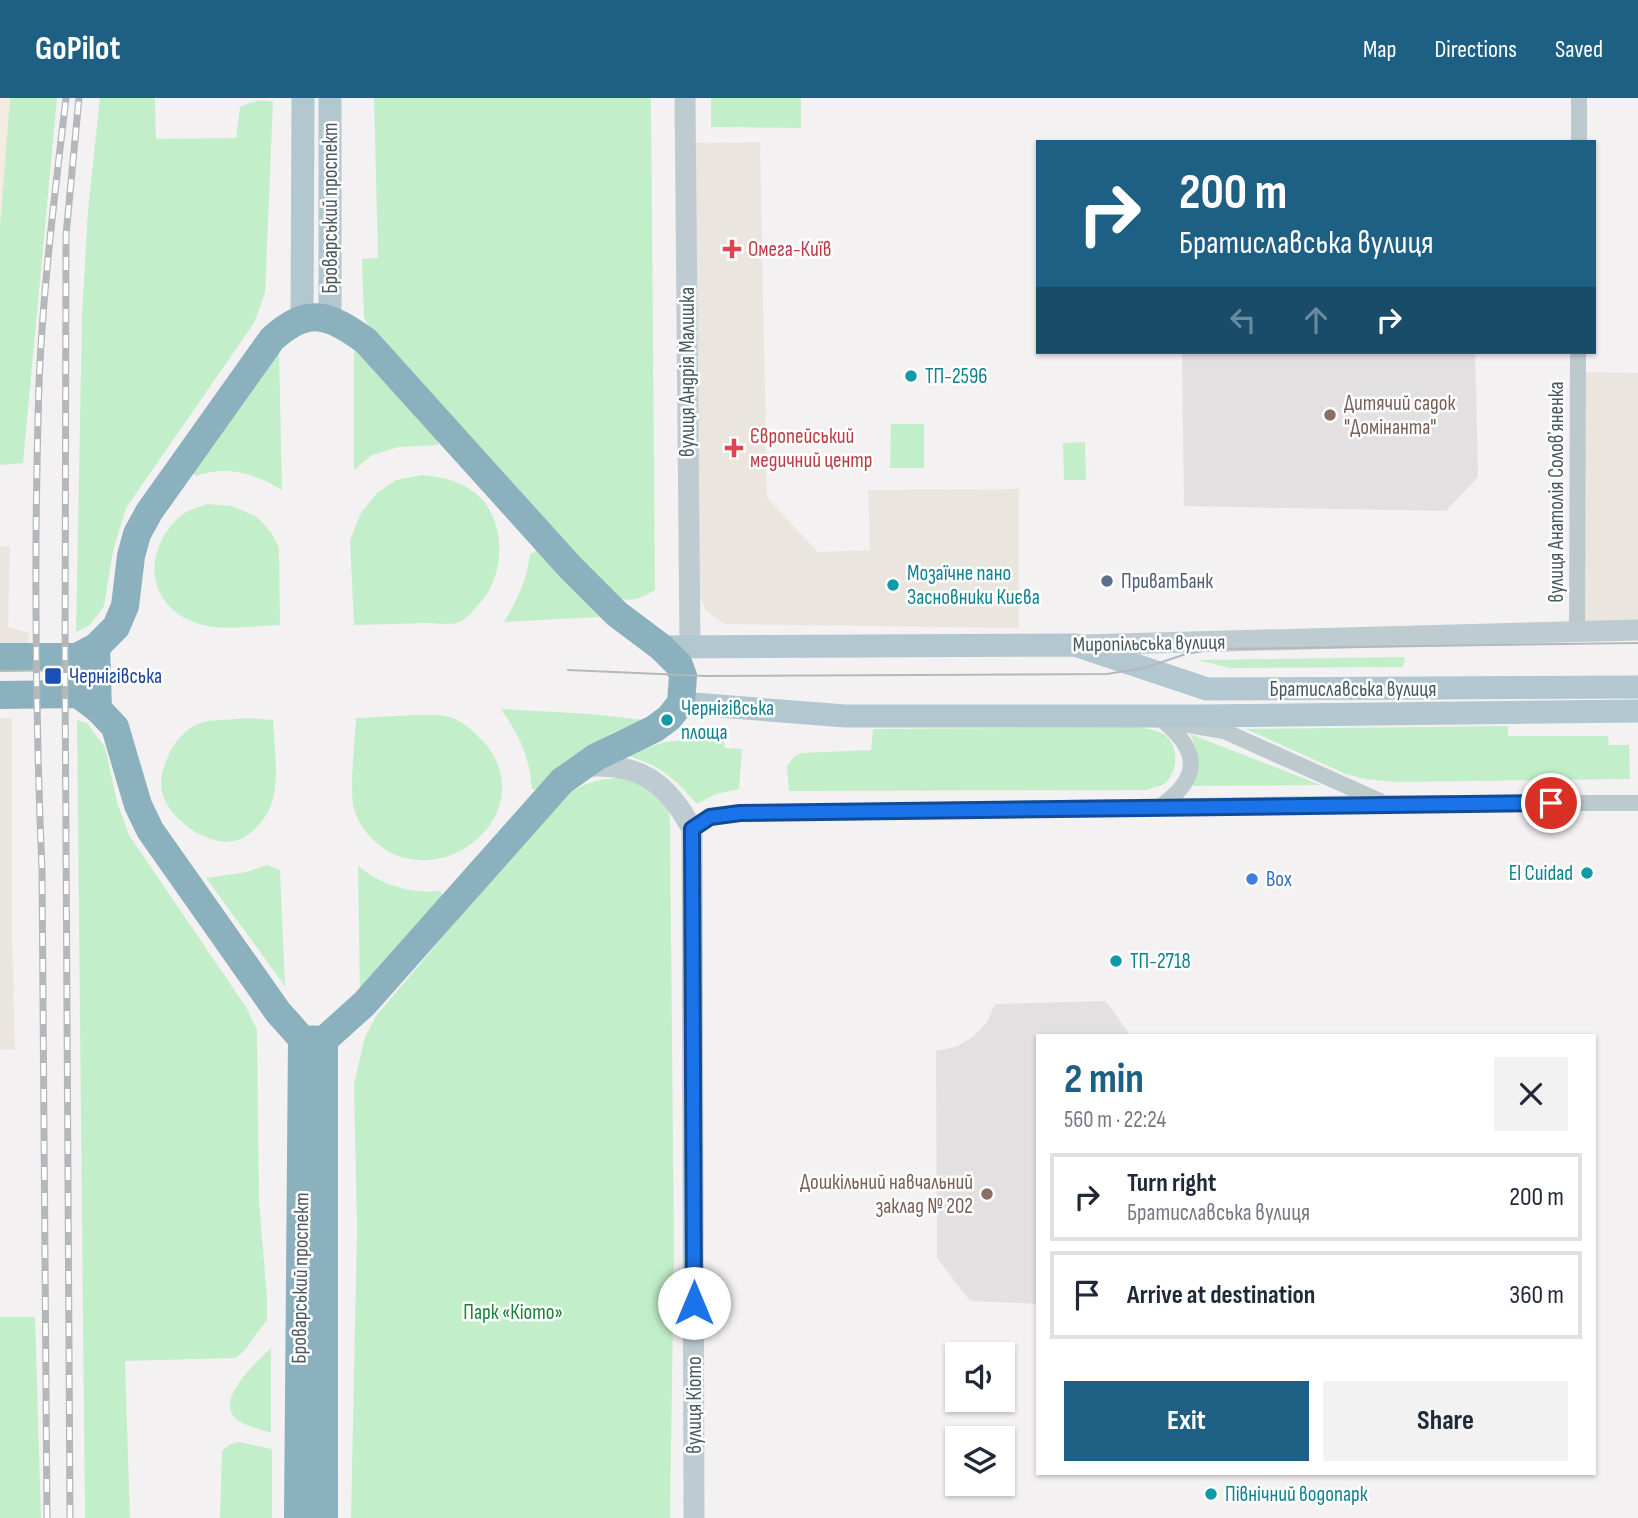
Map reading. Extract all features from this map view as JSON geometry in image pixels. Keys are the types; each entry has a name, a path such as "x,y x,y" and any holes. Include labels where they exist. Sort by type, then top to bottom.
{"highway":[{"path":"0,657 86,652 116,627 125,606 131,556 137,534 149,512 272,339 285,327 316,317 366,341 570,567 617,614 661,647 679,665 683,676 681,703 669,718 562,781 364,1004 313,1039 278,1012 150,830 138,804 114,727 88,702 0,695"},
{"path":"86,652 88,702"},
{"name":"Броварський проспект","path":"299,1518 313,1039"},
{"name":"Броварський проспект","path":"313,1039 324,1518"}],"main road":[{"name":"Броварський проспект","path":"303,98 316,317"},
{"name":"Броварський проспект","path":"316,317 330,98"},
{"name":"Миропільська вулиця","path":"661,647 1075,645"},
{"name":"Братиславська вулиця","path":"1075,645 1207,689 1638,687"},
{"path":"1171,722 1178,700 1184,692 1195,687"},
{"name":"Братиславська вулиця","path":"681,703 845,716 1171,722 1638,711"}],"street":[{"name":"вулиця Андрія Малишка","path":"685,98 690,646"},
{"path":"1579,98 1579,140"},
{"name":"вулиця Анатолія Соловʼяненка","path":"1577,631 1578,354"},
{"name":"Миропільська вулиця","path":"1075,645 1638,630"},
{"path":"1158,808 1177,795 1188,780 1191,764 1187,747 1171,722"},
{"name":"Братиславська вулиця","path":"1171,722 1224,731 1386,803"},
{"path":"580,768 602,765 645,776 664,788 679,805 692,829"},
{"name":"Братиславська вулиця","path":"692,829 710,817 740,813 1386,803 1638,803"},
{"name":"вулиця Кіото","path":"692,829 694,1518"}],"shaded area":[{"path":"760,142 767,498 818,552 870,550 868,490 1019,489 1019,628 725,624 706,611 700,597 695,143"},
{"name":"Дитячий садок \"Домінанта\"","path":"1182,354 1475,354 1478,477 1446,511 1184,506"},
{"path":"1582,372 1638,373 1638,622 1581,622"},
{"path":"10,546 8,627 29,633 29,646 0,644 0,547"},
{"path":"0,718 12,718 15,1050 0,1049"},
{"name":"Дошкільний навчальний заклад № 202","path":"1106,1001 1130,1034 1036,1034 1036,1304 970,1301 937,1258 936,1051 956,1047 973,1037 987,1022 995,1004"}],"green space":[{"path":"0,98 57,98 23,463 0,465"},
{"path":"100,98 155,98 156,139 236,138 240,107 256,101 273,102 265,293 254,323 126,508 113,551 104,606 90,625 76,632 82,316 88,210"},
{"path":"374,98 651,98 655,590 631,600 615,596 371,332 364,317 362,259 378,258"},
{"path":"711,98 801,98 801,128 711,127"},
{"path":"354,347 440,435 438,445 399,447 372,455 354,470"},
{"path":"279,350 282,490 241,472 219,471 196,476 191,470"},
{"path":"891,424 924,424 924,468 890,468"},
{"path":"1085,442 1086,480 1064,480 1063,443"},
{"path":"422,475 463,485 480,498 489,510 499,539 497,570 492,585 471,612 456,623 354,625 350,540 361,513 377,493 396,480"},
{"path":"208,504 232,506 257,517 271,532 279,548 280,625 234,628 199,624 174,610 163,598 154,570 162,540 183,514"},
{"path":"538,550 600,617 504,622 521,589 530,554"},
{"path":"1405,657 1403,667 1230,668 1197,660"},
{"path":"501,709 644,720 613,732 567,760 537,790 532,789 523,747"},
{"path":"445,716 463,724 483,741 498,765 502,789 497,812 484,832 466,848 443,858 417,860 391,853 367,833 353,804 356,718"},
{"path":"248,718 273,720 276,765 273,800 264,819 247,835 226,842 213,840 188,827 168,806 161,783 163,771 172,748 191,728 205,722"},
{"path":"77,720 87,723 105,747 117,802 129,835 246,1007 257,1030 259,1201 267,1320 243,1352 235,1358 125,1361 130,1518 85,1518"},
{"path":"1508,726 1508,736 1608,736 1609,745 1629,745 1630,779 1394,782 1365,779 1346,774 1246,729"},
{"path":"1139,727 1166,736 1174,747 1175,754 1174,768 1167,781 1146,790 789,791 787,766 795,756 802,753 871,750 873,729"},
{"path":"1190,734 1321,785 1192,786 1196,755"},
{"path":"723,736 725,748 742,749 739,789 716,794 697,804 666,774 626,755 665,742"},
{"name":"Парк «Кіото»","path":"618,778 646,787 658,795 667,806 670,820 674,1251 670,1518 351,1518 357,1229 354,1084 365,1037 376,1016 558,801 586,784"},
{"path":"267,865 280,870 285,986 206,878 247,872"},
{"path":"358,866 396,887 440,891 445,900 360,995"},
{"path":"0,1317 35,1317 41,1518 0,1518"},
{"path":"271,1348 271,1433 239,1421 232,1413 230,1403 239,1382"},
{"path":"238,1442 272,1449 272,1518 220,1518 222,1451"}],"sand":[{"path":"0,98 10,98 0,228"}],"tram line":[{"path":"568,670 706,676 1107,674 1144,668 1186,654 1215,649 1638,643"},
{"path":"0,671 79,670"}],"railway":[{"path":"47,1518 36,505 43,311 66,98"},
{"path":"70,1518 65,674 66,235 79,98"}],"place":[{"name":"Омега-Київ","path":"732,249"},
{"name":"ТП-2596","path":"911,376"},
{"name":"Дитячий садок \"Домінанта\"","path":"1330,415"},
{"name":"Європейський медичний центр","path":"734,448"},
{"name":"ПриватБанк","path":"1107,581"},
{"name":"Мозаїчне пано Засновники Києва","path":"893,585"},
{"name":"Чернігівська","path":"53,676"},
{"name":"Чернігівська площа","path":"667,720"},
{"name":"El Cuidad","path":"1587,873"},
{"name":"Box","path":"1252,879"},
{"name":"ТП-2718","path":"1116,961"},
{"name":"Дошкільний навчальний заклад № 202","path":"987,1194"},
{"name":"Північний водопарк","path":"1211,1494"}],"route":[{"path":"694,1303 692,829 710,817 740,813 1551,803"}]}
